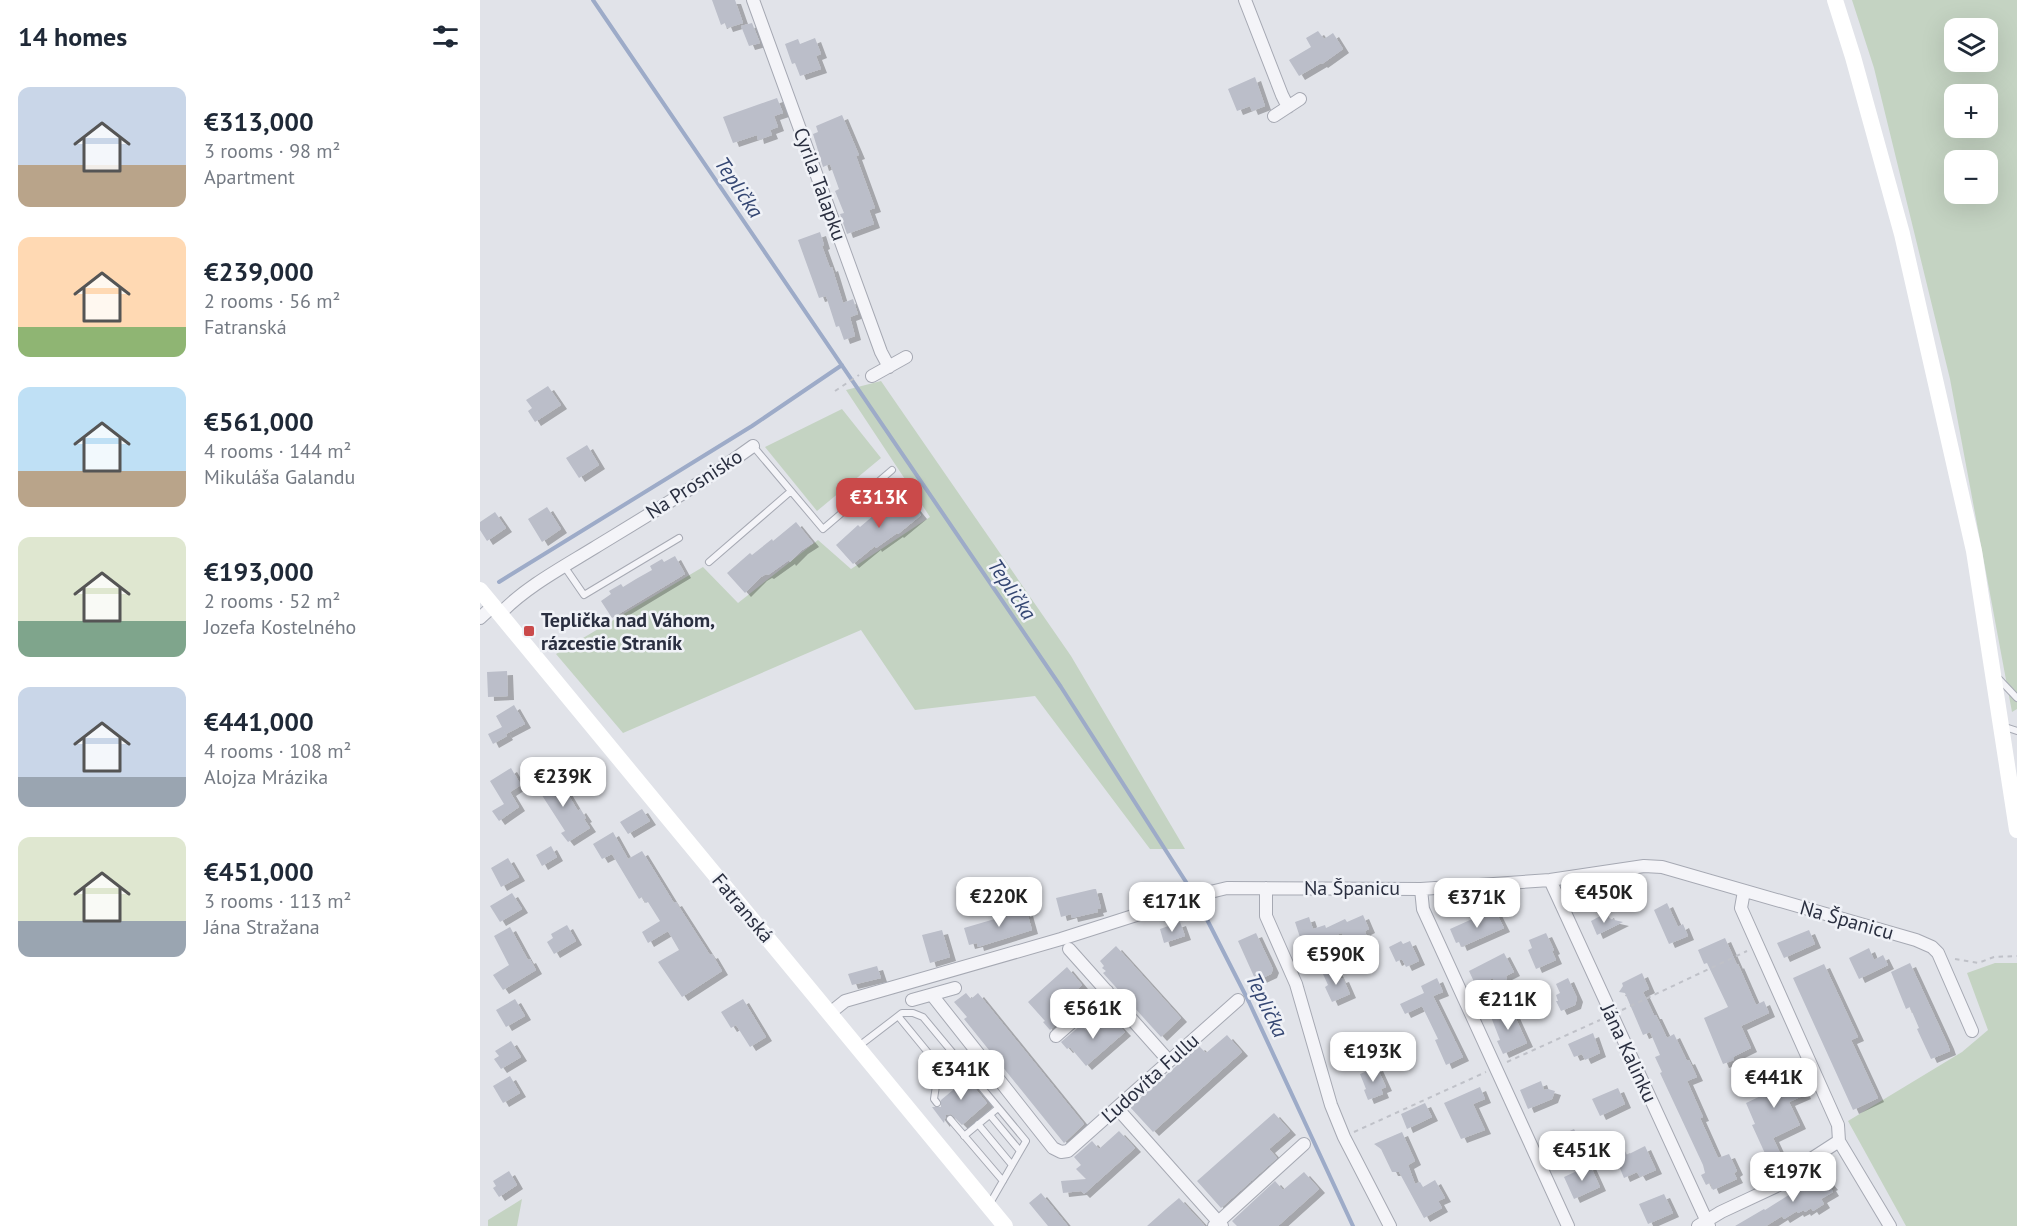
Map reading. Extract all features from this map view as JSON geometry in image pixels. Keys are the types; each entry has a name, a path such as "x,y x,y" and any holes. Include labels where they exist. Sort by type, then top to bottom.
{"main road":[{"path":"1835,0 1884,166 1918,303 1974,551 1993,673 2009,728 2017,830"},
{"name":"Fatranská","path":"480,590 487,613 830,1013 1005,1226"}],"street":[{"name":"Cyrila Talapku","path":"753,0 881,352 889,367"},
{"path":"1245,0 1281,95 1288,106"},
{"path":"1274,116 1300,99"},
{"path":"866,375 889,367 906,357"},
{"name":"Na Prosnisko","path":"487,613 509,604 564,566 710,477 753,446"},
{"name":"Na Španicu","path":"830,1013 845,1001 1227,888 1421,889 1550,880 1644,866 1662,867 1916,940 1932,947 1938,953"},
{"name":"Jána Kalinku","path":"1550,880 1612,1014 1704,1224"},
{"path":"1266,888 1266,916 1296,984 1331,1105 1344,1137 1390,1226"},
{"path":"1421,889 1423,909 1568,1226"},
{"path":"1744,891 1741,908 1838,1125 1839,1141 1890,1226"},
{"path":"1069,949 1169,1061"},
{"path":"1938,953 1972,1031"},
{"path":"912,1000 955,988"},
{"path":"1056,1036 1107,991"},
{"name":"Ľudovíta Fullu","path":"932,995 1053,1148 1061,1152 1068,1151 1238,1000"},
{"path":"1117,1108 1218,1225 1304,1144"},
{"path":"1704,1224 1783,1183 1805,1162 1839,1141"}],"lane":[{"name":"Na Prosnisko","path":"753,446 823,529 892,470"},
{"path":"709,562 791,491"},
{"path":"564,566 584,595 679,538"},
{"path":"1993,673 2017,698"},
{"path":"857,1047 902,1013 913,1012 923,1017 954,1054 1026,1142 988,1206"},
{"path":"898,1016 939,1066"},
{"path":"937,1103 934,1099 939,1066 954,1054"},
{"path":"964,1136 998,1108"},
{"path":"990,1114 1020,1151"},
{"path":"950,1119 1003,1181"},
{"path":"978,1124 1012,1164"}],"path":[{"path":"835,391 866,375"},
{"path":"1344,1137 1758,946"},
{"path":"1938,953 1965,962 1978,963 1994,957 2017,956"}],"green space":[{"path":"1852,0 2017,0 2017,709 2012,712 1950,379 1874,68"},
{"path":"881,381 1071,656 1185,849 1150,849 1035,696 915,710 861,630 623,733 556,654 703,567 738,603 818,540 851,569 930,517 846,390"},
{"path":"842,409 881,458 817,511 765,447"},
{"path":"1995,963 2017,963 2017,1226 1906,1226 1848,1121 1962,1052 1988,1030 1967,973"},
{"path":"522,1199 517,1226 488,1226 488,1220"}],"building":[{"path":"712,0 735,0 743,23 727,28 725,23 721,25"},
{"path":"752,23 760,43 749,46 741,26"},
{"path":"1318,31 1324,39 1333,33 1343,49 1322,64 1299,76 1289,60 1311,47 1306,38"},
{"path":"815,38 821,54 816,56 821,69 800,76 795,63 792,64 785,44 798,39 800,44"},
{"path":"1255,77 1265,106 1252,111 1250,106 1237,111 1228,89"},
{"path":"777,98 783,113 774,116 778,127 770,130 772,135 758,140 757,135 733,143 723,117"},
{"path":"842,115 859,155 856,156 875,208 869,210 874,224 847,234 840,214 844,213 835,191 839,189 830,164 823,167 813,134 818,132 816,126"},
{"path":"820,232 824,245 822,246 830,268 832,267 843,303 853,299 858,314 850,317 855,336 844,340 839,326 836,327 826,296 819,298 798,240"},
{"path":"548,386 561,405 535,422 528,411 532,408 526,400"},
{"path":"587,445 599,465 579,478 566,458"},
{"path":"904,494 921,515 898,534 876,548 875,546 853,564 836,545 858,525 860,527"},
{"path":"547,507 561,529 542,542 528,519"},
{"path":"495,512 506,528 487,541 480,530 480,522"},
{"path":"796,522 813,543 790,562 789,560 768,575 761,577 745,593 727,573 750,553 752,555 772,539 773,541"},
{"path":"675,556 685,574 612,618 601,601 611,594 609,591 621,584 623,587 652,570 650,566 662,559 664,562"},
{"path":"507,671 508,696 488,697 487,672"},
{"path":"514,705 525,724 506,734 503,729 507,736 493,744 488,734 502,727 496,716"},
{"path":"511,768 521,785 510,792 519,807 499,821 492,811 504,804 490,781"},
{"path":"556,774 578,811 580,809 586,818 584,819 590,828 568,842 561,833 565,831 536,786"},
{"path":"642,809 650,821 628,834 620,822"},
{"path":"613,832 628,859 642,851 674,903 676,902 722,971 682,997 658,962 679,950 668,931 648,943 642,932 660,921 648,902 646,903 642,897 639,899 612,854 602,859 593,844"},
{"path":"551,846 557,857 542,866 536,855"},
{"path":"508,858 519,877 501,887 491,868"},
{"path":"1096,889 1101,908 1097,909 1098,912 1072,918 1071,914 1061,917 1056,898"},
{"path":"512,893 522,909 500,922 490,906"},
{"path":"1667,903 1678,927 1683,924 1688,936 1669,944 1654,910"},
{"path":"1022,906 1024,913 1027,912 1032,930 978,947 977,943 969,945 964,928 1005,916 1004,911"},
{"path":"1488,912 1489,915 1496,912 1504,928 1461,947 1459,942 1456,943 1450,929"},
{"path":"1604,914 1605,916 1608,914 1610,919 1623,922 1597,935 1591,921"},
{"path":"1363,915 1369,929 1365,931 1367,937 1348,945 1342,933 1322,940 1324,957 1308,962 1295,922 1309,917 1313,929 1325,925 1326,928 1345,919 1347,922"},
{"path":"1180,922 1185,936 1164,943 1160,929"},
{"path":"567,925 576,941 554,954 547,942 553,938 551,934"},
{"path":"510,927 536,970 503,990 493,975 509,965 494,936"},
{"path":"942,930 950,957 930,963 922,935"},
{"path":"1809,930 1815,944 1784,958 1777,943"},
{"path":"1256,933 1273,969 1271,974 1256,981 1238,941"},
{"path":"1546,933 1556,960 1536,969 1528,950 1532,948 1529,940"},
{"path":"1725,938 1756,1005 1764,1001 1769,1013 1741,1026 1751,1048 1733,1057 1734,1060 1723,1064 1704,1018 1728,1007 1707,963 1704,964 1698,950"},
{"path":"1401,941 1403,944 1410,941 1419,961 1406,967 1402,959 1396,962 1389,947"},
{"path":"1116,946 1181,1018 1161,1037 1103,973 1106,971 1102,968 1104,966 1100,961"},
{"path":"1869,948 1874,960 1883,955 1888,965 1859,979 1849,958"},
{"path":"1504,953 1514,972 1506,976 1507,979 1496,984 1493,978 1476,986 1469,971"},
{"path":"1910,963 1950,1051 1931,1059 1910,1007 1906,1009 1891,972"},
{"path":"1824,964 1858,1037 1851,1040 1878,1098 1853,1110 1793,978"},
{"path":"877,966 881,978 852,985 848,974"},
{"path":"1067,967 1082,985 1062,1003 1070,1012 1050,1030 1028,1002"},
{"path":"1335,968 1340,979 1343,978 1350,994 1332,1002 1325,987 1328,985 1323,974"},
{"path":"1642,973 1649,989 1643,992 1654,1015 1667,1038 1674,1034 1697,1077 1687,1081 1718,1158 1729,1154 1737,1171 1734,1173 1737,1179 1713,1190 1710,1183 1706,1185 1701,1175 1705,1173 1703,1165 1660,1073 1662,1072 1655,1057 1660,1055 1650,1032 1643,1035 1625,993 1619,992 1623,986 1622,983"},
{"path":"1437,978 1443,992 1433,996 1463,1057 1446,1065 1435,1040 1438,1039 1422,1006 1405,1014 1400,1004 1424,993 1421,986"},
{"path":"1568,978 1577,998 1575,1005 1561,1011 1556,1001 1558,1001 1556,995 1560,993 1556,984"},
{"path":"966,993 971,999 978,993 1084,1124 1064,1143 964,1019 967,1017 954,1002"},
{"path":"515,999 525,1016 506,1027 496,1010"},
{"path":"743,999 766,1037 750,1047 736,1025 731,1028 721,1012"},
{"path":"1511,1008 1527,1043 1503,1054 1491,1017"},
{"path":"1109,1015 1125,1032 1086,1066 1070,1047 1067,1049 1061,1042 1081,1025 1089,1033"},
{"path":"1593,1033 1600,1053 1585,1060 1582,1054 1574,1057 1568,1044"},
{"path":"1227,1035 1242,1052 1153,1132 1130,1107 1199,1046 1206,1053"},
{"path":"511,1041 521,1057 501,1069 494,1059 499,1056 495,1051"},
{"path":"1778,1065 1787,1084 1798,1079 1805,1095 1789,1102 1800,1125 1773,1138 1780,1153 1768,1160 1752,1125 1755,1124 1746,1103 1765,1094 1756,1075"},
{"path":"1377,1067 1386,1087 1381,1089 1383,1094 1368,1100 1360,1074"},
{"path":"960,1070 987,1103 962,1125 951,1114 946,1115 944,1123 932,1107 941,1107 941,1100 959,1085 952,1077"},
{"path":"510,1076 520,1093 503,1103 493,1086"},
{"path":"1541,1081 1544,1090 1555,1091 1552,1099 1528,1109 1520,1090"},
{"path":"1480,1087 1485,1099 1473,1104 1485,1130 1461,1139 1444,1103"},
{"path":"1618,1088 1625,1104 1600,1116 1592,1099"},
{"path":"1425,1103 1432,1117 1407,1129 1401,1114"},
{"path":"1274,1113 1290,1131 1269,1149 1277,1158 1221,1208 1197,1181"},
{"path":"1574,1129 1579,1139 1575,1141 1582,1155 1557,1161 1548,1141"},
{"path":"1119,1131 1135,1148 1084,1194 1081,1191 1063,1193 1061,1181 1086,1179 1076,1169 1081,1165 1074,1157 1092,1141 1099,1149"},
{"path":"1402,1132 1415,1161 1408,1165 1415,1184 1420,1182 1423,1187 1435,1180 1445,1198 1438,1201 1442,1208 1424,1218 1399,1172 1392,1172 1381,1149 1374,1144"},
{"path":"1645,1146 1656,1170 1640,1177 1637,1172 1624,1178 1614,1154 1624,1149 1627,1155"},
{"path":"1590,1165 1600,1187 1574,1199 1564,1177"},
{"path":"509,1171 517,1185 499,1197 493,1188 496,1186 493,1181"},
{"path":"1304,1172 1319,1189 1278,1226 1237,1226 1232,1221 1275,1181 1283,1190"},
{"path":"1822,1174 1832,1186 1830,1187 1833,1192 1821,1199 1824,1204 1813,1211 1811,1208 1805,1212 1804,1210 1798,1213 1797,1211 1784,1219 1782,1216 1766,1226 1735,1226 1765,1210"},
{"path":"1041,1193 1068,1226 1048,1226 1029,1203"},
{"path":"1664,1194 1673,1213 1648,1224 1639,1204"},
{"path":"1179,1198 1205,1226 1147,1226 1166,1209"}],"waterway":[{"name":"Teplička","path":"593,0 1061,687 1195,896 1249,1002 1353,1226"},
{"path":"499,582 752,426 842,365"}],"place":[{"name":"Teplička nad Váhom, rázcestie Straník","path":"529,631"}]}
